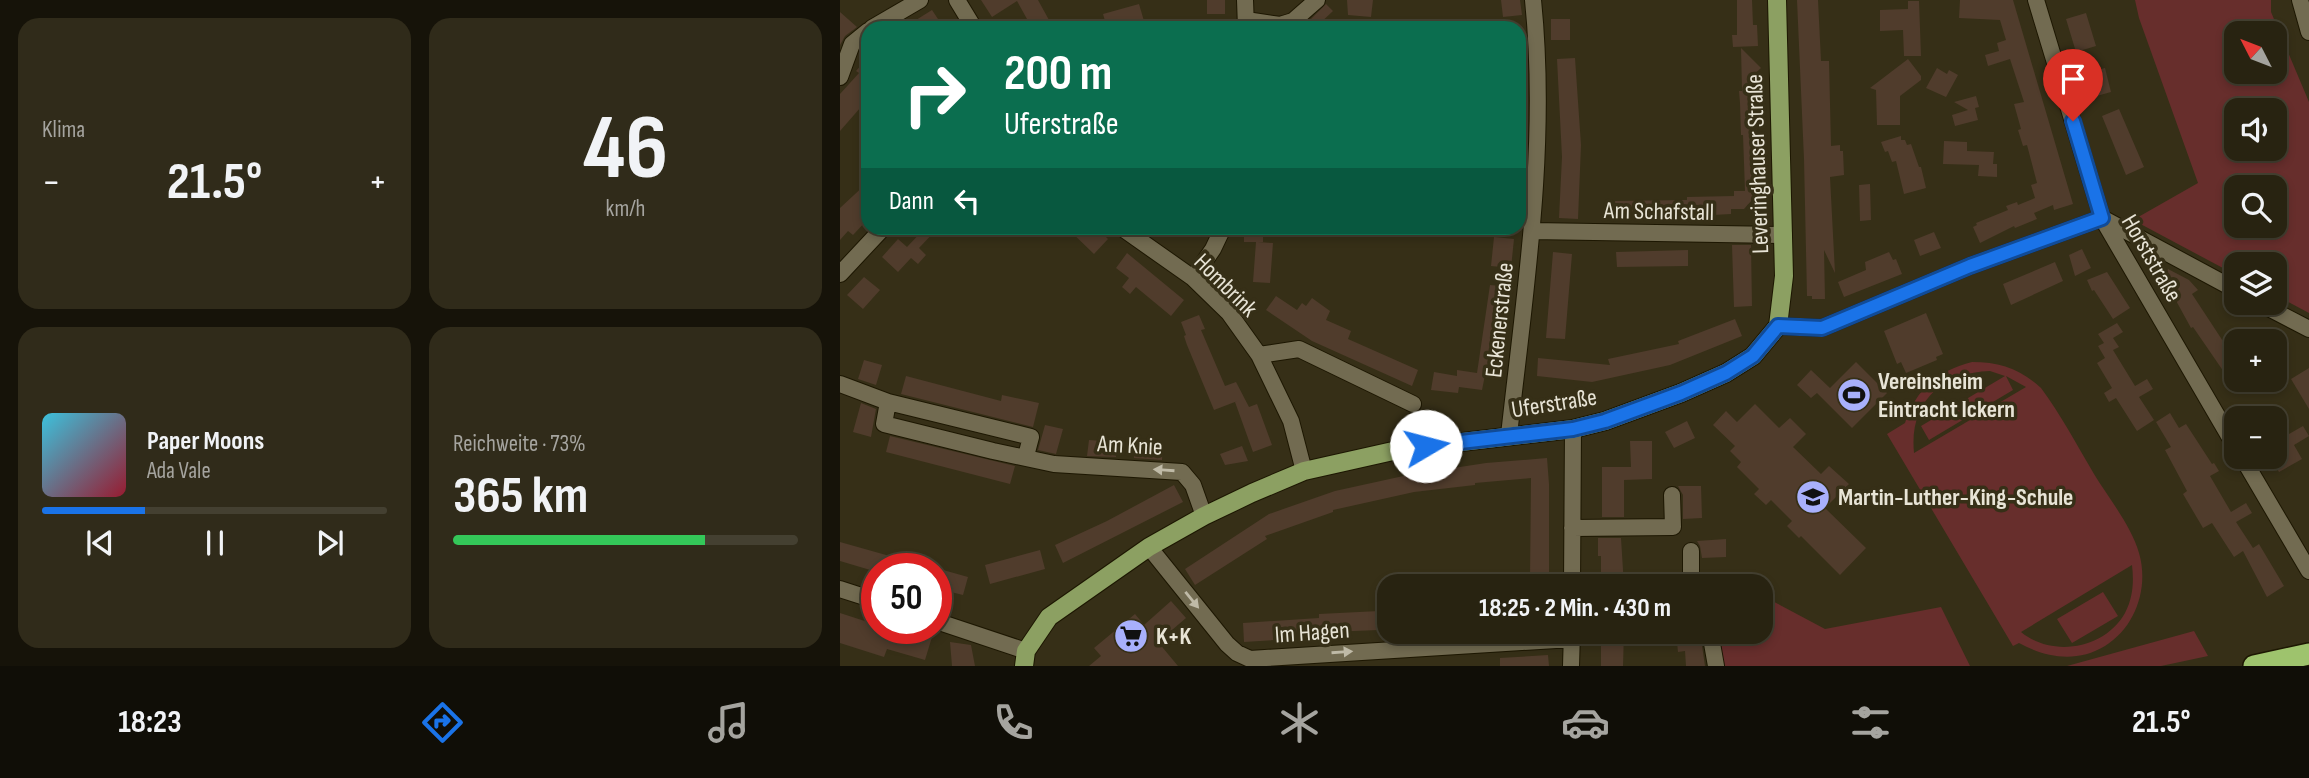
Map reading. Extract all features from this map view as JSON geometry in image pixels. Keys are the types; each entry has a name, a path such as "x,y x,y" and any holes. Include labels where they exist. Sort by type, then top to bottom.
{"highway":[{"path":"2254,666 2309,654"}],"main road":[{"name":"Leveringhauser Straße","path":"1777,0 1784,235 1784,276 1778,326"},
{"name":"Uferstraße","path":"1025,659 1049,617 1149,547 1204,516 1304,471 1402,449 1573,429 1605,421 1726,373 1753,356 1778,326"}],"street":[{"path":"884,21 920,0"},
{"path":"957,0 970,21"},
{"path":"1245,0 1246,21"},
{"path":"1293,21 1317,0"},
{"name":"Eckenerstraße","path":"1509,435 1532,231 1527,183 1539,121 1533,0"},
{"path":"1778,326 1822,328 1970,266 2102,218 2036,0"},
{"path":"2300,0 2309,32"},
{"path":"840,77 852,44 861,36"},
{"name":"Horststraße","path":"2102,218 2224,284"},
{"name":"Horststraße","path":"2102,218 2224,427"},
{"name":"Am Schafstall","path":"1532,231 1784,235"},
{"path":"840,274 876,235"},
{"name":"Hombrink","path":"1132,235 1193,278 1229,313 1259,355 1291,421 1304,471"},
{"path":"1193,278 1220,235"},
{"path":"2282,315 2309,329"},
{"name":"Hombrink","path":"1259,355 1299,349 1413,404"},
{"path":"840,384 888,402 1031,438 1026,456"},
{"name":"Am Knie","path":"888,402 884,424 993,452 1026,456 1054,464 1182,472 1193,485 1204,516"},
{"path":"1572,574 1573,429"},
{"path":"2249,469 2309,571"},
{"path":"1572,528 1673,527 1672,495"},
{"name":"Im Hagen","path":"1149,547 1227,643 1237,653 1250,659 1451,644"},
{"path":"1690,574 1691,551"},
{"path":"840,589 861,596"},
{"path":"952,628 1025,659"},
{"path":"1571,666 1572,644"},
{"path":"1712,644 1716,666"}],"shaded area":[{"path":"2135,0 2271,0 2271,12 2275,21 2224,21 2224,84 2287,84 2287,50 2309,102 2309,313 2287,301 2287,252 2224,252 2224,269 2133,220 2198,183"},
{"path":"1972,362 2001,365 2017,371 2041,388 2131,533 2142,566 2141,592 2125,628 2105,646 2084,655 2062,656 2040,652 2019,643 2013,646 1887,434 1905,423 1915,400 1930,383","holes":["1990,371 2005,376 1921,426 1929,440 2013,390 2006,376 2026,387 1914,453 1917,419 1932,394 1957,377","2132,565 2130,602 2116,625 2105,635 2077,646 2062,647 2034,640 2021,632"]},
{"path":"2103,592 2118,616 2072,643 2057,619"},
{"path":"1773,601 1825,629 1941,607 1970,666 1723,666 1720,644 1773,644"},
{"path":"2194,631 2208,656 2161,666 2067,666"}],"building":[{"path":"981,0 1038,0 1049,20 1028,21 1017,1 992,17"},
{"path":"1207,0 1225,0 1225,14 1207,14"},
{"path":"1347,0 1373,0 1371,17 1348,15"},
{"path":"1501,0 1520,0 1522,15 1503,17"},
{"path":"1737,0 1752,0 1753,25 1757,25 1758,46 1733,47 1732,35 1737,35"},
{"path":"1797,0 1818,0 1821,61 1829,61 1831,146 1840,145 1840,151 1843,151 1844,175 1830,177 1835,273 1824,250 1825,299 1812,299 1812,296 1807,296"},
{"path":"1960,0 2013,0 2073,204 2054,210 2053,205 2034,213 2037,219 2015,228 2014,226 1980,243 1973,227 1976,223 2008,210 2006,206 2017,202 2018,205 2035,198 2031,185 2037,183 2027,145 2023,146 2018,130 2021,129 2014,104 2024,102 2010,59 1988,66 1985,55 1999,51 1997,43 2006,40 2000,20 1959,18"},
{"path":"1908,1 1919,1 1921,56 1904,56 1903,30 1880,31 1880,10 1908,9"},
{"path":"1139,4 1144,21 1105,21 1103,14"},
{"path":"1326,4 1333,11 1322,21 1309,21"},
{"path":"932,10 939,21 917,21"},
{"path":"840,12 857,27 845,36 840,45"},
{"path":"2086,13 2096,46 2076,52 2066,19"},
{"path":"1551,19 1570,19 1570,40 1551,40"},
{"path":"1741,48 1761,68 1750,78 1762,83 1755,91 1757,139 1760,139 1759,179 1762,179 1763,199 1752,200 1744,209 1731,209 1731,214 1616,216 1615,201 1687,200 1687,197 1734,196 1734,191 1745,191 1739,91 1742,91"},
{"path":"1575,58 1581,145 1578,219 1559,218 1562,157 1557,59"},
{"path":"1908,59 1921,76 1921,80 1900,96 1900,125 1877,125 1876,90 1870,88"},
{"path":"861,65 861,107 840,131 840,94 859,73 856,71"},
{"path":"1937,68 1947,74 1949,70 1958,75 1946,97 1926,88"},
{"path":"2105,68 2111,92 2093,97 2086,73"},
{"path":"1976,96 1978,120 1955,126 1952,115 1968,110 1954,102"},
{"path":"2119,109 2144,167 2126,175 2102,116"},
{"path":"1901,136 1901,140 1905,140 1907,145 1911,144 1926,188 1904,194 1896,161 1892,162 1881,142"},
{"path":"1944,141 1967,142 1967,151 1994,152 1993,164 1997,164 1997,177 1978,176 1979,165 1943,164"},
{"path":"1870,184 1871,220 1860,221 1859,185"},
{"path":"861,188 861,226 853,235 848,231 840,240 840,208"},
{"path":"1934,232 1941,248 1920,256 1914,240"},
{"path":"918,235 931,235 919,248 926,255 918,264 911,258 898,272 882,257 898,239 907,247"},
{"path":"1074,235 1104,235 1108,239 1094,254"},
{"path":"1244,235 1263,235 1263,242 1258,242 1273,243 1270,283 1253,282 1256,242 1244,242"},
{"path":"1494,237 1514,239 1511,268 1491,266"},
{"path":"1732,245 1751,245 1752,306 1734,307"},
{"path":"2082,249 2091,268 2075,276 2069,255"},
{"path":"1688,250 1688,266 1617,267 1616,252"},
{"path":"1553,252 1572,254 1565,339 1546,338"},
{"path":"1889,252 1893,260 1896,259 1902,274 1844,297 1838,282 1866,270 1865,262"},
{"path":"1127,253 1184,300 1171,316 1136,287 1130,294 1122,287 1129,278 1116,268"},
{"path":"2055,262 2063,281 2011,305 2003,284"},
{"path":"2168,269 2189,280 2198,290 2192,294 2224,343 2224,372 2193,327 2191,328 2174,297 2158,289"},
{"path":"2107,272 2130,308 2113,319 2087,280"},
{"path":"864,277 880,290 863,309 847,295"},
{"path":"1490,285 1511,287 1507,317 1503,317 1498,377 1485,375 1482,390 1459,387 1458,393 1431,390 1434,372 1457,376 1457,370 1477,373"},
{"path":"1276,296 1297,310 1302,303 1306,306 1312,298 1330,311 1326,320 1351,331 1348,339 1418,370 1412,386 1312,341 1266,310"},
{"path":"1926,313 1943,354 1936,357 1937,360 1906,373 1901,362 1897,364 1884,331"},
{"path":"1199,315 1205,329 1201,330 1225,386 1236,382 1249,407 1257,404 1272,445 1253,452 1235,402 1240,400 1214,410 1187,345 1181,322"},
{"path":"1735,319 1742,336 1670,365 1592,382 1537,376 1538,358 1610,365 1608,359 1679,344 1678,341"},
{"path":"2117,323 2123,332 2113,338 2119,347 2113,350 2135,386 2147,379 2153,389 2139,397 2154,420 2137,431 2116,398 2109,402 2104,393 2112,388 2097,363 2105,358 2098,346 2104,343 2098,334"},
{"path":"864,360 882,365 876,385 858,379"},
{"name":"Vereinsheim Eintracht Ickern","path":"1856,362 1887,393 1852,428 1817,393 1811,398 1797,385 1811,370 1830,388"},
{"path":"2309,368 2309,409 2291,379"},
{"path":"906,376 1001,401 1002,395 1039,403 1033,427 901,394"},
{"path":"861,403 876,409 871,437 853,432"},
{"path":"1755,404 1779,428 1790,418 1806,434 1793,447 1821,474 1829,466 1849,484 1825,508 1866,548 1840,575 1801,536 1799,538 1787,526 1792,521 1771,500 1766,505 1754,494 1759,489 1737,467 1741,462 1730,451 1735,446 1713,425 1726,411 1737,422"},
{"path":"2170,413 2179,428 2186,424 2219,471 2210,476 2231,512 2246,503 2252,513 2236,522 2253,548 2259,544 2284,586 2267,597 2243,551 2234,557 2212,523 2203,528 2183,494 2187,491 2165,450 2171,447 2156,422"},
{"path":"1687,421 1695,438 1674,448 1665,432"},
{"path":"1045,425 1063,429 1056,454 1038,450"},
{"path":"2303,426 2309,436 2294,445 2302,459 2287,467 2287,431 2289,434"},
{"path":"890,436 1015,466 1010,484 886,452"},
{"path":"1089,440 1117,442 1116,457 1087,456"},
{"path":"1630,441 1652,441 1652,479 1624,480 1624,517 1602,517 1602,467 1631,467"},
{"path":"1134,442 1163,443 1162,460 1134,458"},
{"path":"1242,446 1248,461 1225,465 1220,454"},
{"path":"1547,458 1549,574 1530,574 1531,478 1414,492 1333,510 1265,536 1267,539 1195,585 1185,569 1269,514 1335,491 1408,475 1486,463"},
{"path":"1174,485 1183,502 1063,563 1055,545"},
{"path":"1678,486 1701,486 1702,518 1683,519 1683,495"},
{"path":"1598,538 1621,538 1623,574 1601,574 1601,556 1598,556"},
{"path":"1726,539 1726,557 1702,558 1697,541"},
{"path":"840,542 879,553 861,553 861,567 840,561"},
{"path":"1040,550 1045,569 990,584 985,565"},
{"path":"952,572 968,577 963,595 952,592"},
{"name":"K+K","path":"1171,601 1186,618 1158,642 1178,666 1089,666 1101,656 1094,648 1135,614 1144,625"},
{"path":"1377,611 1377,630 1305,633 1305,638 1244,642 1243,623 1319,618 1319,614"},
{"path":"840,613 861,620 861,644 930,644 925,660 887,649 884,657 840,643"},
{"path":"950,644 971,645 975,666 952,666"},
{"path":"1601,644 1624,644 1623,666 1601,666"},
{"path":"1677,644 1702,644 1705,666 1686,666 1685,651 1678,652"},
{"path":"1548,655 1549,666 1500,666 1500,658"}],"place":[{"name":"Vereinsheim Eintracht Ickern","path":"1854,395"},
{"name":"Martin-Luther-King-Schule","path":"1813,497"},
{"name":"K+K","path":"1131,636"}],"route":[{"path":"1426,446 1573,429 1605,421 1726,373 1753,356 1778,326 1822,328 1970,266 2102,218 2073,121"}]}
